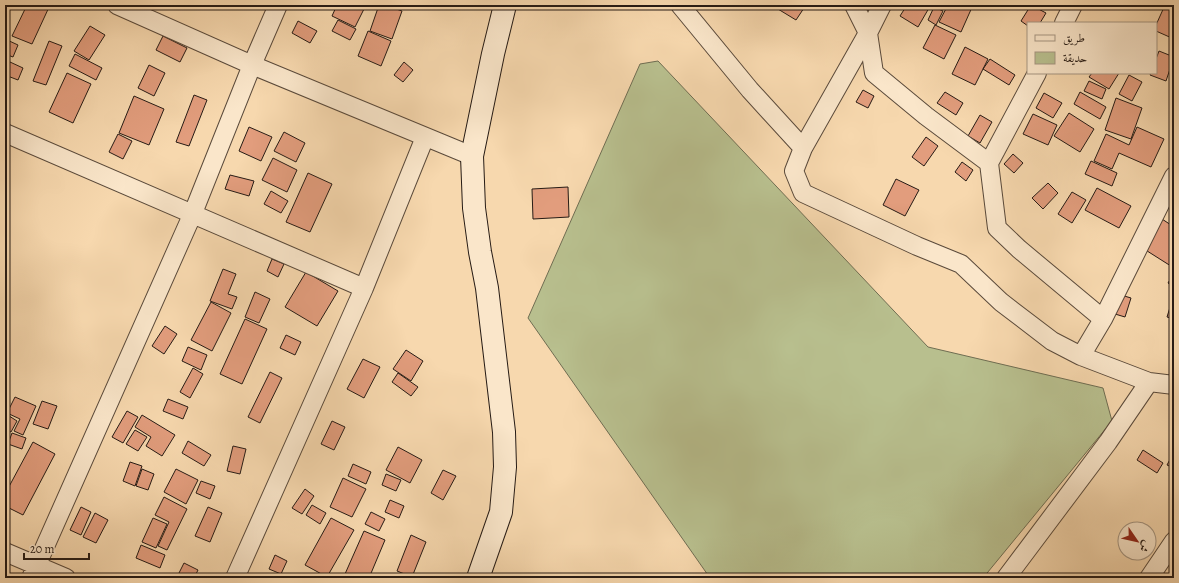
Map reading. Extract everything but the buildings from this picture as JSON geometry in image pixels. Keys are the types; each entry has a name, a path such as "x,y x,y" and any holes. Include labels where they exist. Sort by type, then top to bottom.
{"street":[{"path":"117,5 252,65 472,156"},
{"path":"33,572 193,213 252,65 278,5"},
{"path":"478,578 501,512 505,467 504,432 488,288 480,252 474,208 472,156 493,54 505,5"},
{"path":"854,5 868,33 874,73 926,116 989,163"},
{"path":"882,5 868,33 803,148 794,171 803,193 917,246 961,264 1001,302 1052,340 1081,356 1149,382 1174,385"},
{"path":"1064,22 1073,5"},
{"path":"682,6 750,90 803,148"},
{"path":"1036,74 989,163 997,228 1019,249 1103,318"},
{"path":"5,132 364,288"},
{"path":"235,578 364,288 424,137"},
{"path":"1081,356 1103,318 1174,176"},
{"path":"1006,578 1108,442 1149,382"},
{"path":"1149,578 1174,541"},
{"path":"5,552 33,572 66,578"}],"green space":[{"path":"658,61 928,347 1103,388 1112,421 983,578 710,578 528,318 640,64"}]}
